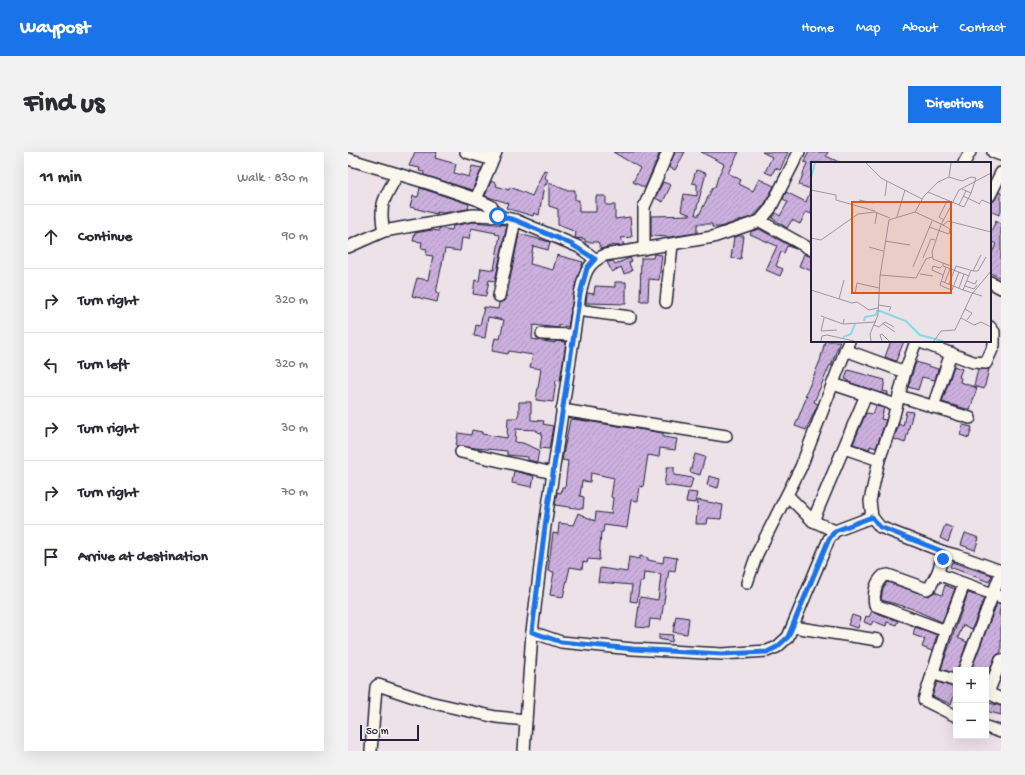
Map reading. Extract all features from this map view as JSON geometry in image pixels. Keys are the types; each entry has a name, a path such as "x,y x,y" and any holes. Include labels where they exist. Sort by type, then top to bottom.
{"street":[{"path":"466,152 495,156 476,199"},
{"path":"644,249 644,207 668,152"},
{"path":"524,751 532,632 573,335 587,268 595,259 605,255 713,237 760,221 770,209 799,152"},
{"path":"965,162 970,152"},
{"path":"993,152 1001,155"},
{"path":"348,159 476,199 491,206 498,216"},
{"path":"991,193 1001,173"},
{"path":"384,231 381,213 382,204 398,174"},
{"path":"348,247 384,231 398,230 462,216 498,216 515,220 579,247 595,259"},
{"path":"499,296 515,220"},
{"path":"760,221 811,249"},
{"path":"666,302 672,245"},
{"path":"991,283 1001,288"},
{"path":"577,310 630,317"},
{"path":"920,342 973,362 986,363 994,345 994,332 991,328"},
{"path":"542,334 573,335"},
{"path":"917,342 905,372 891,429 879,460 870,501 872,517 880,527 1001,572 997,595 965,667"},
{"path":"747,583 757,554 788,496 820,421 847,346 905,372"},
{"path":"934,407 950,353"},
{"path":"833,384 866,395 934,407 970,418"},
{"path":"813,521 866,395"},
{"path":"562,410 726,436"},
{"path":"844,448 879,460"},
{"path":"461,452 553,473"},
{"path":"788,496 813,521 835,531"},
{"path":"532,632 561,642 593,646 732,654 767,652 777,647 788,637 829,539 835,531 872,517"},
{"path":"944,552 938,572 930,587 927,589 888,575 883,576 877,585 874,605 946,631"},
{"path":"938,572 964,584 997,595"},
{"path":"953,715 925,701 932,673 946,631 964,584"},
{"path":"793,627 878,640"},
{"path":"989,688 1001,660"},
{"path":"932,673 953,680"},
{"path":"370,751 376,687 378,685 429,702 496,717 526,720"},
{"path":"989,694 1001,699"},
{"path":"989,727 1001,732"}],"building":[{"path":"415,152 437,152 435,158 456,164 454,173 469,177 472,166 482,168 472,190 424,175 424,172 419,171 420,168 409,166"},
{"path":"613,152 660,152 645,188 633,182 640,168"},
{"path":"675,152 685,152 675,170 669,167"},
{"path":"701,152 739,152 728,173 741,180 739,184 753,191 759,179 774,186 764,205 754,216 720,227 712,227 712,224 697,224 697,233 670,237 651,236 651,216 691,215 681,211 684,194 697,196 697,184 692,183 696,170 706,173 695,215 699,215 713,187 715,187 724,164"},
{"path":"762,152 788,152 780,170 775,168 772,175 765,172 772,157"},
{"path":"809,152 828,152 826,156 839,162 811,162 811,189 799,185 807,163 804,162"},
{"path":"544,170 547,171 545,178 548,180 546,185 544,185 539,215 534,213 533,216 506,208 508,203 485,196 491,181 497,184 496,186 509,190 510,187 532,196"},
{"path":"663,182 671,185 663,202 655,198"},
{"path":"549,183 566,190 575,190 575,200 579,200 579,212 596,212 596,196 606,196 606,205 615,205 615,219 630,217 632,237 621,238 624,245 614,245 601,249 598,242 585,242 585,239 575,238 576,232 558,225 558,209 549,206"},
{"path":"420,188 469,204 468,209 443,213 437,212 436,214 410,207 413,196 418,197"},
{"path":"811,189 811,214 806,212 800,224 792,220 787,228 772,218 776,213 780,216 788,202 783,199 786,192 806,202"},
{"path":"999,192 1001,193 1001,211 999,215 991,211 991,202 994,201"},
{"path":"996,221 1001,224 1001,278 991,273 991,255 996,244 991,242 991,231"},
{"path":"473,222 507,225 495,281 489,280 486,296 473,294 475,280 479,281 481,268 494,270 500,235 471,228 469,239 462,238 460,251 445,249 436,293 439,293 437,302 412,296 417,278 428,280 433,256 426,255 427,249 421,248 422,242 413,241 415,233 432,230 439,231 439,228 452,230 453,226"},
{"path":"759,229 796,249 787,246 784,253 781,252 776,266 783,269 780,276 766,270 777,246 750,234 752,231"},
{"path":"519,234 550,242 548,250 533,246 530,264 553,270 557,255 583,262 575,286 568,327 559,325 559,328 533,325 532,339 555,343 555,341 566,342 560,381 556,380 553,402 536,400 541,369 530,367 533,355 509,351 508,354 492,351 495,338 500,339 504,320 488,317 485,338 474,336 476,325 480,326 484,307 498,309 499,303 506,300"},
{"path":"744,236 741,259 731,258 734,237"},
{"path":"654,254 662,255 659,280 649,279 648,301 640,301 641,258 653,258"},
{"path":"804,254 811,257 811,271 799,266"},
{"path":"630,258 632,261 629,263 632,271 624,274 621,267 612,272 607,262 613,261 615,264"},
{"path":"615,282 626,282 626,304 586,303 587,293 594,294 595,286 615,287"},
{"path":"825,342 840,342 831,366 830,365 814,402 818,404 806,430 795,426 807,396 805,396 820,361"},
{"path":"891,342 904,342 896,361 885,357"},
{"path":"916,362 938,369 935,380 922,377 918,390 908,387"},
{"path":"954,366 962,369 959,377 961,378 960,382 977,388 970,410 942,402"},
{"path":"978,369 989,369 984,389 974,386"},
{"path":"848,370 885,380 883,391 888,392 888,395 848,382 848,380 845,379"},
{"path":"519,402 531,402 531,420 544,421 543,424 553,426 549,449 540,448 542,433 537,432 537,430 516,429 515,442 523,443 539,450 537,462 528,460 528,457 507,455 507,451 456,446 458,433 471,435 472,430 482,432 482,434 507,438 508,418 517,418 519,413"},
{"path":"876,406 884,408 881,419 886,420 876,448 870,446 870,449 853,444 866,413 873,414"},
{"path":"906,411 913,412 905,443 894,439 899,424 903,426"},
{"path":"573,419 663,433 663,437 677,439 675,450 660,448 659,457 648,455 643,487 640,486 638,501 631,500 627,528 604,525 603,532 601,532 599,560 588,559 587,563 583,562 582,569 570,567 563,597 550,595 554,572 548,571 553,533 558,534 559,523 573,525 578,513 595,521 596,512 611,514 613,498 611,497 614,478 591,473 590,482 582,481 580,496 584,497 583,509 555,505 557,492 561,493 562,487 565,487 568,461 562,460 570,420"},
{"path":"963,425 972,427 969,438 960,435"},
{"path":"695,454 705,457 700,475 690,472"},
{"path":"667,467 674,467 674,475 693,478 690,489 664,485"},
{"path":"514,471 534,476 532,487 512,483"},
{"path":"709,476 720,479 718,488 707,485"},
{"path":"688,492 697,493 695,503 686,502"},
{"path":"698,500 723,505 721,519 708,518 707,524 696,524"},
{"path":"945,525 953,528 948,542 940,538"},
{"path":"965,533 979,538 975,550 961,545"},
{"path":"640,556 648,558 648,560 663,563 664,556 677,558 675,571 669,570 661,620 650,619 649,628 636,627 640,597 658,600 661,574 644,572 643,582 640,582 637,602 630,601 632,585 598,582 600,568 627,572 629,557 640,559"},
{"path":"952,562 992,575 989,582 950,567"},
{"path":"887,582 928,596 935,592 942,595 945,585 955,589 942,622 910,608 881,600 883,588"},
{"path":"968,593 984,598 972,629 963,625 958,638 967,642 958,667 953,667 953,673 941,669"},
{"path":"997,603 1001,604 999,615 1001,616 1001,653 995,657 989,672 989,667 972,667"},
{"path":"872,611 898,621 896,625 887,622 886,626 873,621 871,625 864,622 866,616 869,617"},
{"path":"852,615 861,618 858,628 848,625"},
{"path":"676,616 689,618 687,634 673,632"},
{"path":"915,627 937,635 932,651 922,647 925,639 913,635"},
{"path":"659,634 673,635 672,642 659,639"},
{"path":"937,682 953,687 953,699 951,704 932,696"},
{"path":"989,703 1001,706 1001,715 989,712"}],"route":[{"path":"498,216 515,220 579,247 595,259 587,268 584,277 573,335 545,526 532,632 561,642 593,646 670,652 722,654 767,652 777,647 788,637 829,539 835,531 840,528 872,517 880,527 944,552 943,559"}]}
